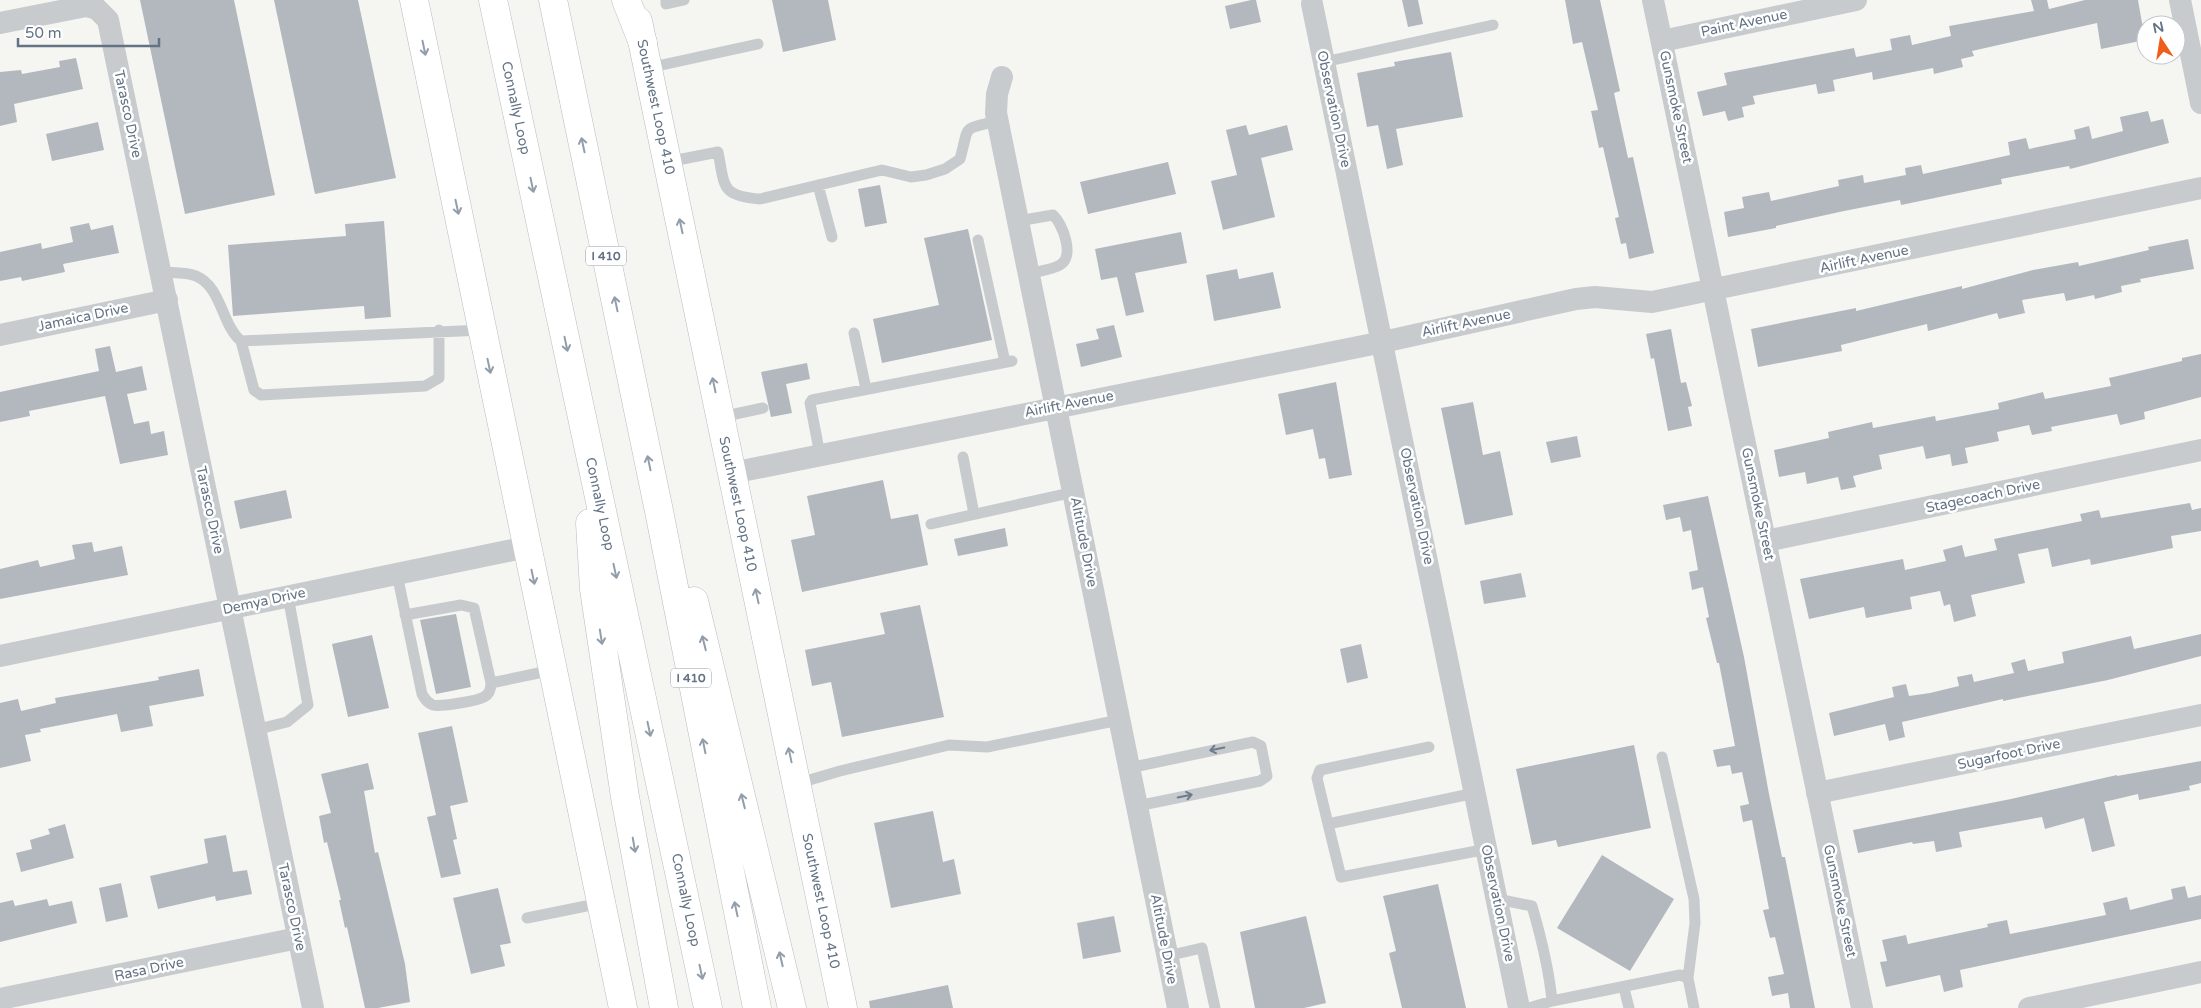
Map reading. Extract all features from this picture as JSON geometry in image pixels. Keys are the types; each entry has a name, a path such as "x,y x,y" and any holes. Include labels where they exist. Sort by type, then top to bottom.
{"main road":[{"path":"414,0 622,1008"},
{"name":"Connally Loop","path":"493,0 708,1008"},
{"name":"I 410","path":"553,0 659,511 757,1008"},
{"path":"626,0 645,55"},
{"name":"Southwest Loop 410","path":"634,0 843,1008"},
{"path":"586,438 594,589 625,797 664,1008"},
{"path":"659,511 684,562 792,1008"}],"street":[{"name":"Gunsmoke Street","path":"1653,0 1862,1008"},
{"name":"Paint Avenue","path":"1662,40 1856,0"},
{"path":"2180,0 2201,103"},
{"name":"Observation Drive","path":"1312,4 1520,1008"},
{"name":"Tarasco Drive","path":"0,23 86,6 104,14 111,30 313,1008"},
{"name":"Altitude Drive","path":"1002,77 996,94 997,121 1178,1008"},
{"name":"Airlift Avenue","path":"732,473 1056,406 1383,342 1576,299 1595,297 1652,302 2201,188"},
{"name":"Jamaica Drive","path":"0,335 167,300"},
{"name":"Stagecoach Drive","path":"1766,541 2201,450"},
{"name":"Demya Drive","path":"0,656 527,547"},
{"name":"Sugarfoot Drive","path":"1817,793 2201,715"},
{"name":"Rasa Drive","path":"0,999 298,938"},
{"path":"2029,1008 2201,972"}],"lane":[{"path":"666,0 666,4 684,0"},
{"path":"1324,62 1493,25"},
{"path":"645,55 758,44"},
{"path":"667,162 718,152 725,187 732,194 760,199 882,170 911,177 945,169 960,159 966,131 969,128 997,121"},
{"path":"818,185 832,237"},
{"path":"1018,221 1053,216 1060,221 1066,237 1066,258 1061,265 1028,274"},
{"path":"820,455 810,403 812,400 1008,361 978,240"},
{"path":"161,272 196,276 215,293 231,333 241,341 254,390 261,395 425,386 439,378 439,330"},
{"path":"241,341 439,330 482,330"},
{"path":"854,333 866,389"},
{"path":"720,417 763,408"},
{"path":"963,457 974,514"},
{"path":"931,524 1074,492"},
{"path":"397,574 405,615 422,694 427,702 434,706 446,705 484,697 490,690 491,683 474,608 461,605 405,615"},
{"path":"255,730 286,722 308,705 288,596"},
{"path":"491,683 553,670"},
{"path":"796,784 840,770 949,745 987,747 1119,720"},
{"path":"1129,768 1253,742 1260,746 1267,776 1260,781 1137,806"},
{"path":"1429,747 1320,770 1317,778 1341,877 1487,849"},
{"path":"1662,757 1694,899 1695,923 1688,978 1694,1008"},
{"path":"1328,824 1476,793"},
{"path":"1497,899 1532,906 1550,982 1552,1001"},
{"path":"527,918 601,902"},
{"path":"1167,956 1202,948 1215,1008"},
{"path":"1529,1008 1552,1001 1568,1003 1680,975 1688,978"},
{"path":"1624,988 1629,1008"}],"building":[{"path":"140,0 234,0 275,195 185,214"},
{"path":"274,0 358,0 396,178 315,194"},
{"path":"772,0 828,0 836,40 783,52"},
{"path":"1256,0 1261,22 1230,29 1225,6"},
{"path":"1402,0 1418,0 1423,24 1408,27"},
{"path":"1565,0 1600,0 1620,91 1614,93 1628,158 1633,157 1654,253 1629,259 1626,243 1621,244 1615,218 1619,217 1603,147 1599,148 1591,111 1598,110 1582,42 1573,44"},
{"path":"2031,0 2047,0 2049,9 2085,0 2138,0 2141,15 2136,15 2136,42 2101,49 2097,23 1972,51 1974,56 1961,59 1963,67 1934,74 1933,68 1873,80 1872,72 1833,80 1835,91 1818,94 1816,84 1753,96 1755,104 1742,107 1744,117 1728,121 1725,111 1703,116 1697,92 1727,85 1724,73 1854,48 1856,57 1892,50 1890,39 1910,35 1912,45 1951,36 1949,26 2034,11"},
{"path":"1451,52 1463,117 1396,129 1403,165 1387,169 1378,125 1367,127 1357,73 1395,66 1394,62"},
{"path":"76,58 83,89 14,104 17,122 0,126 0,72 21,70 22,74 60,67 59,61"},
{"path":"2148,111 2151,122 2163,119 2169,143 2070,169 2069,166 2001,179 2002,184 1901,205 1900,200 1728,237 1724,212 1744,208 1742,197 1769,192 1771,201 1839,186 1838,180 1863,175 1864,183 1906,175 1905,168 1921,165 1923,174 2010,155 2008,142 2026,138 2029,149 2076,139 2074,130 2089,126 2092,139 2123,131 2120,117"},
{"path":"98,122 104,150 52,161 46,134"},
{"path":"1246,125 1249,135 1287,125 1293,150 1261,158 1275,217 1223,230 1211,181 1237,175 1226,130"},
{"path":"1168,162 1176,194 1088,214 1080,182"},
{"path":"880,185 887,223 865,227 858,189"},
{"path":"384,221 391,317 365,319 364,306 233,316 228,245 346,236 345,224"},
{"path":"89,223 91,230 113,225 119,253 63,264 65,272 22,281 21,277 0,281 0,252 41,243 42,249 73,242 70,227"},
{"path":"968,229 992,340 882,363 873,319 939,305 924,238"},
{"path":"1181,232 1187,263 1135,273 1144,312 1126,316 1117,277 1101,280 1095,249"},
{"path":"2188,239 2194,269 2140,279 2141,282 2121,286 2122,292 2095,299 2094,295 2066,301 2064,293 2022,300 2025,313 1999,319 1997,313 1928,331 1927,324 1841,345 1842,351 1758,367 1751,329 1856,308 1856,311 1962,286 1962,289 2033,270 2078,262 2079,266 2149,250 2148,247"},
{"path":"1237,269 1239,279 1273,272 1281,308 1214,321 1206,275"},
{"path":"1114,325 1122,357 1081,367 1076,344 1099,339 1096,329"},
{"path":"1671,329 1681,383 1686,382 1692,406 1688,407 1692,426 1668,431 1654,358 1651,359 1646,334"},
{"path":"110,346 116,372 142,366 147,390 127,394 134,424 149,421 151,434 164,431 168,455 120,464 105,396 29,411 30,416 0,422 0,392 99,371 95,349"},
{"path":"2201,354 2201,397 2144,412 2145,419 2120,425 2117,414 2051,427 2052,431 2032,435 2029,425 1997,432 1999,441 1965,448 1968,463 1952,466 1950,454 1926,459 1923,446 1879,455 1882,469 1853,476 1856,487 1841,490 1838,477 1807,484 1805,472 1779,477 1774,450 1829,438 1828,432 1872,422 1873,428 1935,416 1936,421 1999,409 1998,403 2043,392 2045,399 2111,386 2109,378 2182,361 2182,358"},
{"path":"807,363 810,379 786,384 792,413 771,417 761,372"},
{"path":"1336,382 1352,475 1329,479 1325,458 1319,459 1313,429 1286,435 1278,394"},
{"path":"1473,402 1483,455 1500,451 1513,515 1465,525 1441,408"},
{"path":"1577,436 1581,457 1551,463 1546,442"},
{"path":"883,480 891,519 918,514 928,565 802,592 791,540 815,535 807,496"},
{"path":"286,490 292,518 240,529 234,501"},
{"path":"1708,496 1744,657 1769,794 1782,857 1785,857 1815,1008 1790,1008 1788,993 1772,996 1768,977 1784,974 1775,937 1770,938 1763,910 1769,909 1752,820 1743,822 1740,806 1749,804 1742,772 1732,774 1730,765 1717,767 1713,750 1735,746 1719,663 1717,663 1706,618 1709,617 1703,587 1692,590 1689,572 1698,570 1691,530 1683,532 1680,517 1666,520 1663,505"},
{"path":"2190,503 2192,510 2201,508 2201,531 2171,536 2173,548 2091,565 2090,559 2052,567 2048,548 2018,554 2025,583 1971,595 1976,616 1954,622 1950,604 1944,606 1940,591 1910,597 1912,609 1866,618 1864,607 1809,619 1800,579 1903,559 1905,570 1946,561 1943,550 1962,545 1965,557 1997,550 1994,539 2082,521 2080,514 2099,510 2101,518"},
{"path":"1005,528 1008,546 958,556 954,539"},
{"path":"92,542 94,552 122,546 128,575 0,599 0,569 38,560 40,567 75,559 72,545"},
{"path":"1521,573 1526,597 1484,604 1480,581"},
{"path":"920,605 944,717 842,737 831,682 812,686 805,650 885,634 880,613"},
{"path":"456,614 471,687 436,694 420,620"},
{"path":"2201,634 2201,656 2108,680 2003,701 2003,699 1902,722 1905,737 1889,741 1885,724 1834,736 1829,713 1894,697 1892,687 1906,684 1909,696 1930,693 1959,686 1957,677 1972,674 1974,682 2014,673 2011,663 2025,659 2028,671 2064,663 2062,652 2131,636 2134,649"},
{"path":"372,635 389,708 348,717 332,644"},
{"path":"1361,644 1368,678 1347,683 1340,649"},
{"path":"199,669 204,696 149,706 153,726 121,732 117,714 40,729 41,732 25,735 31,761 0,768 0,703 18,699 21,711 56,703 55,698 159,680 158,677"},
{"path":"452,726 468,802 450,806 457,839 453,840 461,874 441,878 427,817 436,815 418,733"},
{"path":"1634,745 1651,828 1558,847 1556,840 1532,845 1516,769"},
{"path":"2201,761 2201,783 2189,786 2190,790 2139,800 2138,794 2104,802 2115,846 2092,852 2084,818 2045,829 2042,817 1959,832 1962,847 1936,852 1934,841 1913,844 1912,842 1858,853 1853,830 2011,799 2117,775"},
{"path":"368,763 374,789 364,791 375,853 378,852 405,964 410,1002 378,1008 365,1008 347,927 345,928 339,900 341,900 327,842 324,843 319,816 331,813 321,774"},
{"path":"933,811 943,862 954,859 961,894 891,908 874,823"},
{"path":"65,824 74,858 21,872 16,853 32,849 30,840 50,834 48,829"},
{"path":"226,835 233,872 247,870 252,894 216,901 215,896 158,909 150,876 208,863 204,839"},
{"path":"1602,855 1674,899 1630,971 1557,928"},
{"path":"121,883 128,917 106,922 99,888"},
{"path":"1438,884 1466,1008 1402,1008 1389,953 1396,951 1383,896"},
{"path":"2185,886 2188,898 2201,895 2201,919 1960,970 1963,987 1944,992 1940,975 1886,987 1880,962 1887,961 1882,940 1906,935 1908,944 1988,927 1987,924 2007,920 2010,934 2106,915 2103,903 2127,897 2130,910 2173,899 2171,889"},
{"path":"498,888 511,943 500,945 505,966 471,974 453,898"},
{"path":"47,899 49,906 72,901 77,923 0,942 0,903 13,900 15,906"},
{"path":"1114,916 1121,952 1083,959 1077,923"},
{"path":"1306,916 1326,1003 1304,1008 1255,1008 1240,932"},
{"path":"948,985 953,1008 870,1008 869,1001"}]}
